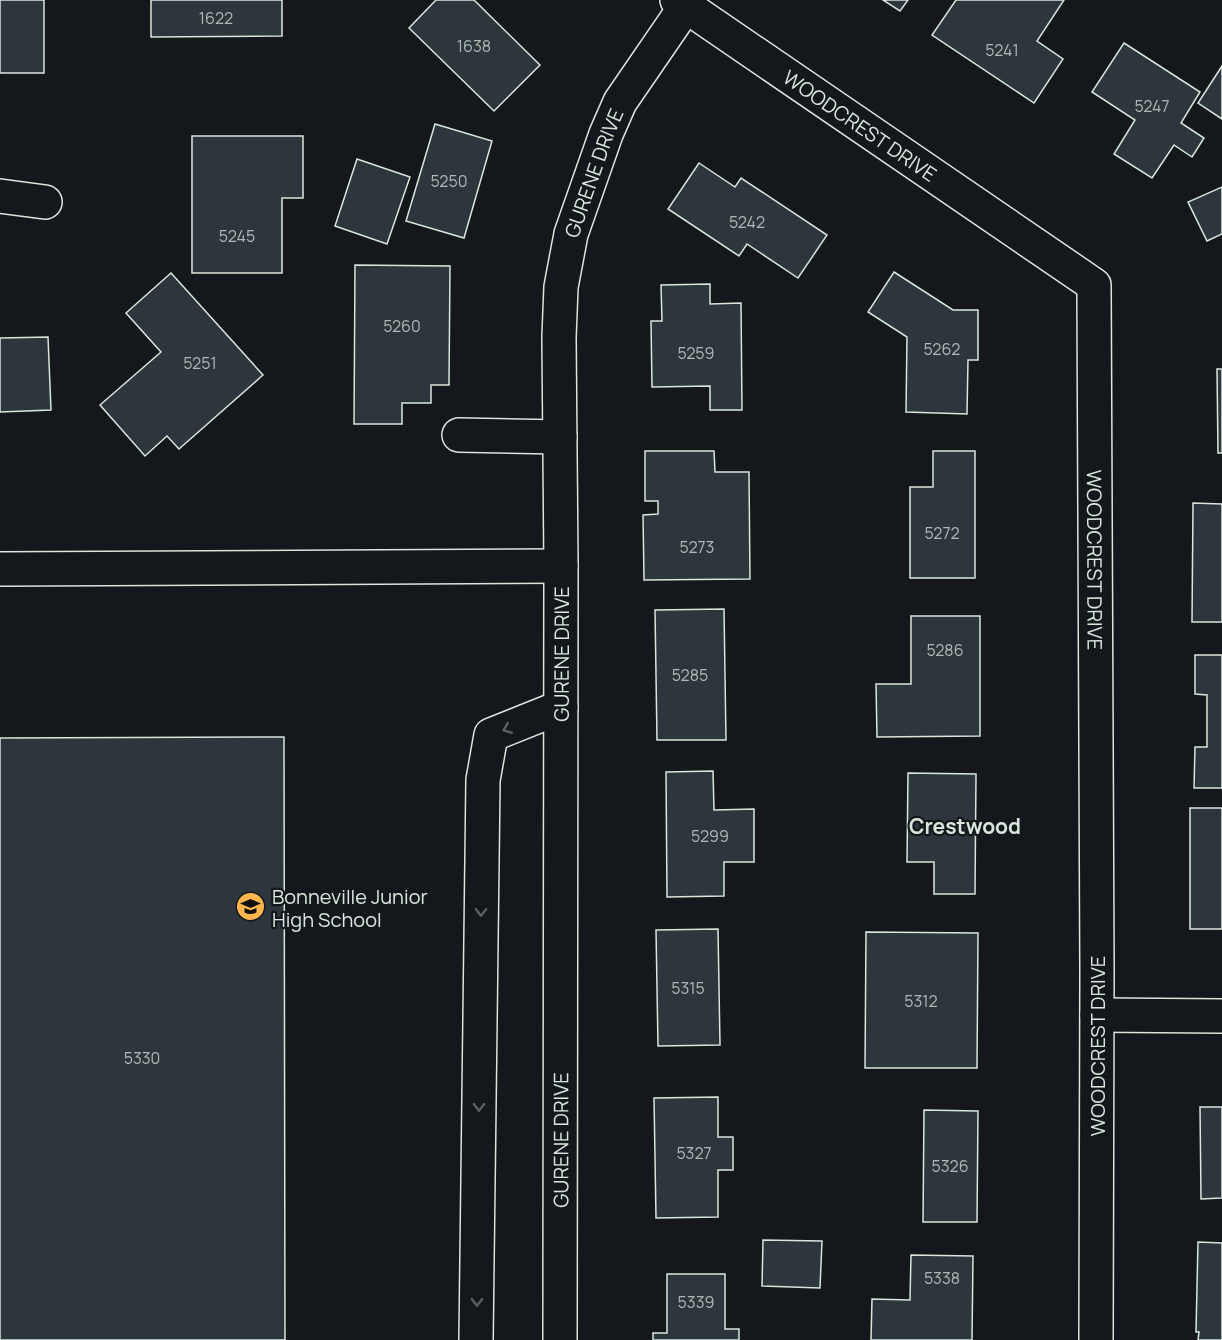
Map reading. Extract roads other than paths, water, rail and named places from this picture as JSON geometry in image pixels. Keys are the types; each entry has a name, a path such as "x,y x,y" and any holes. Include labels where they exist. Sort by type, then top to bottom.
{"street":[{"name":"GURENE DRIVE","path":"560,1340 561,287 572,234 606,134 620,102 684,2"},
{"name":"WOODCREST DRIVE","path":"684,2 1094,285 1096,1340"},
{"path":"0,196 45,202"},
{"path":"459,435 560,437"},
{"path":"0,569 561,566"},
{"path":"476,1340 483,780 491,735 561,707"},
{"path":"1097,1015 1222,1016"}],"place":[{"name":"Bonneville Junior High School","path":"251,907"}],"district":[{"name":"Crestwood","path":"965,826"}]}
